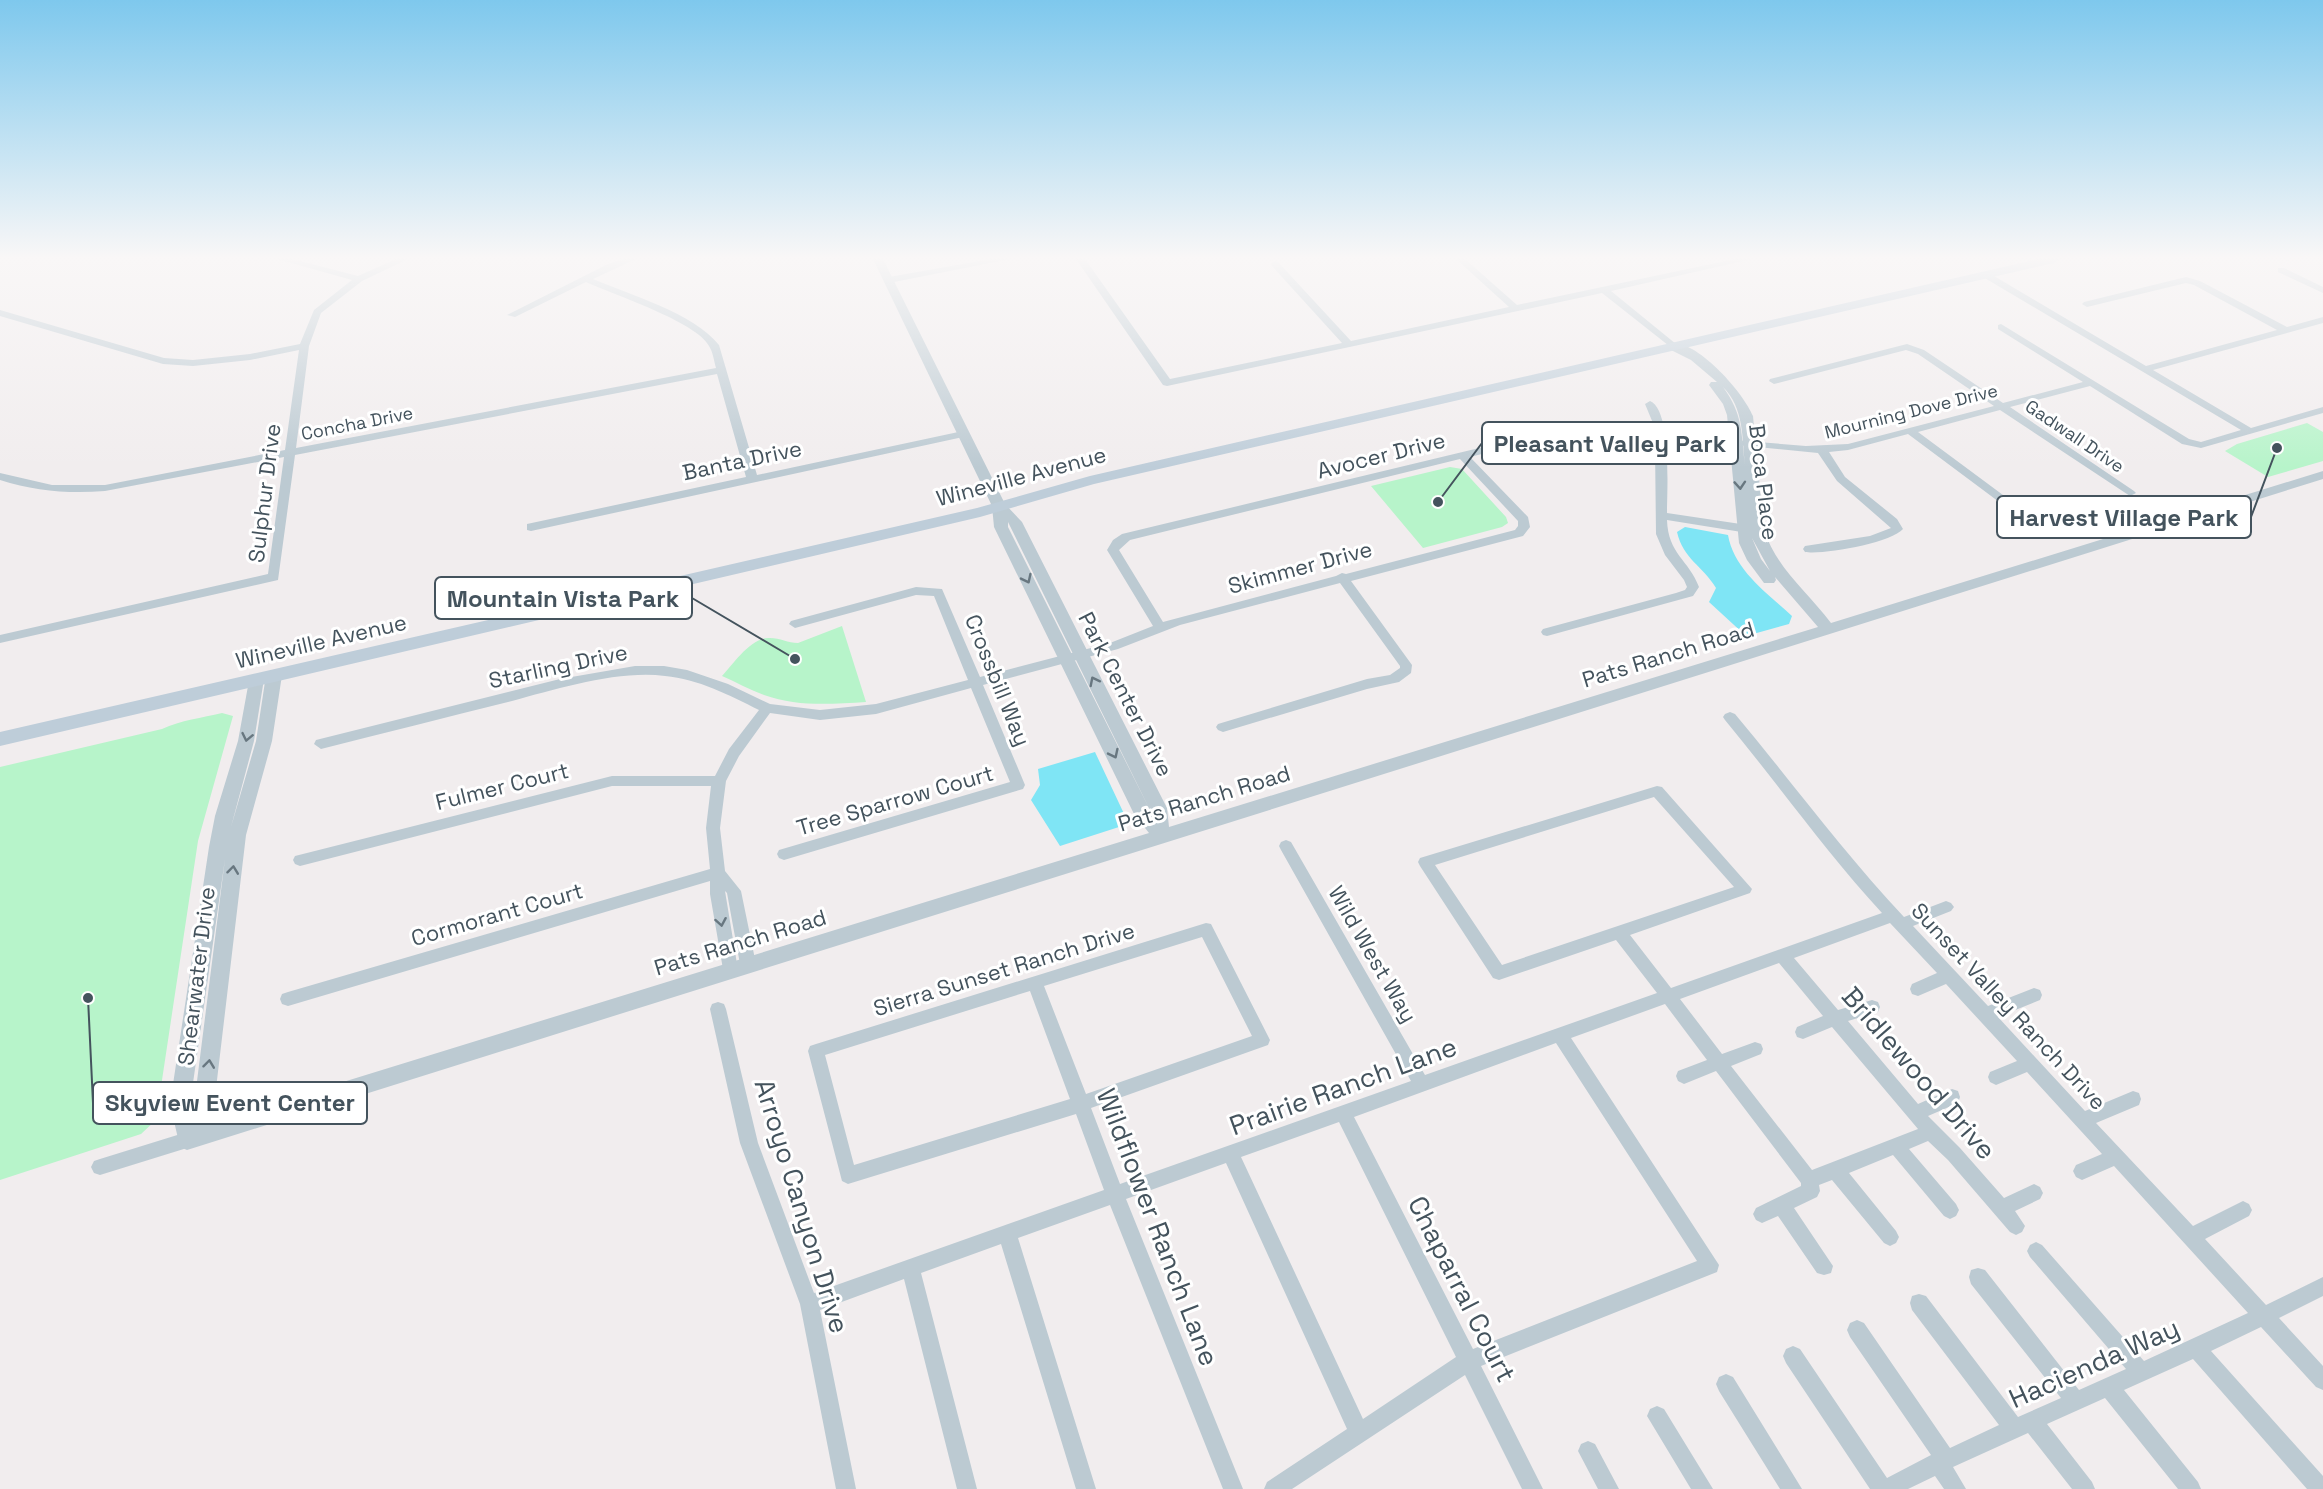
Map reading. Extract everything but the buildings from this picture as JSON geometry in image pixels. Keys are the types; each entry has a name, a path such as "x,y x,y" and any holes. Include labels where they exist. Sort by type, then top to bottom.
{"main road":[{"name":"Wineville Avenue","path":"0,739 999,507 1090,480 1749,328"}],"street":[{"path":"54,328 163,362 193,363 250,357 304,346"},
{"name":"Sulphur Drive","path":"0,639 274,577 304,346 311,328"},
{"path":"697,328 714,345 752,478"},
{"name":"Park Center Drive","path":"912,328 999,507 1015,522 1074,657 1158,808 1162,836"},
{"path":"1129,328 1167,383 1426,328"},
{"path":"1334,328 1349,345"},
{"name":"Boca Place","path":"1651,328 1722,393 1733,415 1743,443 1750,529 1746,543 1754,560 1767,578 1804,613 1828,629"},
{"path":"2003,328 2186,442 2201,445 2323,410"},
{"path":"2084,328 2254,430"},
{"path":"2148,367 2291,328"},
{"name":"Gadwall Drive","path":"1774,381 1907,347 1922,352 2130,493"},
{"name":"Concha Drive","path":"0,476 26,485 57,490 105,488 721,370"},
{"name":"Mourning Dove Drive","path":"1743,443 1821,450 1848,447 2091,383"},
{"path":"1547,632 1680,596 1689,593 1693,587 1690,579 1677,565 1666,547 1662,534 1660,428 1650,404"},
{"path":"1910,431 2030,521"},
{"name":"Banta Drive","path":"531,527 963,434"},
{"name":"Avocer Drive","path":"1160,627 1113,550 1117,543 1126,537 1537,437 1587,434 1660,444"},
{"path":"1809,549 1892,535 1897,529 1893,522 1840,479 1821,450"},
{"name":"Skimmer Drive","path":"1074,657 1126,642 1160,627 1519,532 1524,527 1524,520 1462,455"},
{"name":"Pats Ranch Road","path":"100,1167 2323,475"},
{"path":"1661,516 1750,529"},
{"path":"1223,727 1367,684 1394,679 1406,670 1407,665 1342,578"},
{"name":"Crossbill Way","path":"795,624 916,591 938,592 1018,785"},
{"name":"Starling Drive","path":"321,744 560,684 635,670 687,675 723,687 767,708 794,713 847,713 876,709 1074,657"},
{"name":"Shearwater Drive","path":"187,1140 180,1104 218,847 224,816 265,677"},
{"path":"739,967 717,894 718,873 713,828 719,781 734,753 767,708"},
{"name":"Sunset Valley Ranch Drive","path":"1731,717 1854,873 1987,1014 2323,1380"},
{"name":"Fulmer Court","path":"300,860 612,781 719,781"},
{"name":"Tree Sparrow Court","path":"784,854 1018,785"},
{"path":"1656,791 1745,889 1620,933 1499,973 1425,862 1656,791"},
{"name":"Wild West Way","path":"1286,846 1422,1084"},
{"name":"Cormorant Court","path":"288,999 718,873"},
{"name":"Prairie Ranch Lane","path":"809,1304 1782,955 1946,908"},
{"name":"Sierra Sunset Ranch Drive","path":"1206,929 1262,1040 1081,1104 848,1175 816,1051 1035,983 1206,929"},
{"path":"1620,933 1809,1180 1811,1191 1762,1214"},
{"name":"Bridlewood Drive","path":"1782,955 1931,1132 1954,1154 2016,1226"},
{"path":"1918,989 1950,975"},
{"name":"Wildflower Ranch Lane","path":"1035,983 1115,1195 1233,1489"},
{"path":"1987,1014 2034,995"},
{"path":"1803,1032 1835,1018 1872,1007"},
{"name":"Arroyo Canyon Drive","path":"718,1009 749,1143 809,1304 846,1489"},
{"path":"1274,1489 1468,1361 1710,1265 1560,1035"},
{"path":"1684,1076 1755,1049"},
{"path":"1996,1077 2031,1063"},
{"path":"1915,1113 1952,1097"},
{"path":"2084,1120 2133,1099"},
{"name":"Chaparral Court","path":"1343,1113 1533,1489"},
{"path":"1809,1180 1931,1132"},
{"path":"1896,1146 1950,1210"},
{"path":"1230,1153 1359,1433"},
{"path":"2082,1171 2117,1156"},
{"path":"1836,1171 1890,1237"},
{"path":"2001,1209 2034,1193"},
{"path":"1781,1205 1824,1266"},
{"path":"2191,1237 2243,1210"},
{"path":"1007,1233 1086,1489"},
{"path":"2036,1251 2141,1372"},
{"path":"910,1268 967,1489"},
{"path":"1978,1277 2076,1401"},
{"name":"Hacienda Way","path":"1886,1489 2023,1424 2264,1317 2323,1286"},
{"path":"1919,1303 2023,1424 2085,1489"},
{"path":"1857,1330 1942,1461 1956,1489"},
{"path":"2195,1347 2321,1489"},
{"path":"1793,1356 1882,1489"},
{"path":"1726,1384 1792,1489"},
{"path":"2108,1386 2191,1489"},
{"path":"1657,1416 1702,1489"},
{"path":"1588,1452 1609,1489"}],"green space":[{"path":"2307,423 2323,432 2323,461 2268,477 2225,451 2237,444"},
{"path":"1450,467 1462,469 1506,517 1508,523 1502,527 1423,548 1371,486"},
{"path":"842,626 866,702 814,704 776,699 722,676 756,641 774,638 798,643"},
{"path":"222,713 233,716 198,841 156,1120 141,1134 0,1180 0,767"}],"water":[{"path":"1685,527 1728,535 1731,548 1744,570 1792,616 1789,624 1746,636 1709,602 1716,588 1684,549 1677,532"},
{"path":"1095,752 1126,818 1119,827 1060,846 1031,800 1040,785 1038,769"}],"place":[{"name":"Harvest Village Park","path":"2277,448"},
{"name":"Pleasant Valley Park","path":"1438,502"},
{"name":"Mountain Vista Park","path":"795,659"},
{"name":"Skyview Event Center","path":"88,998"}]}
